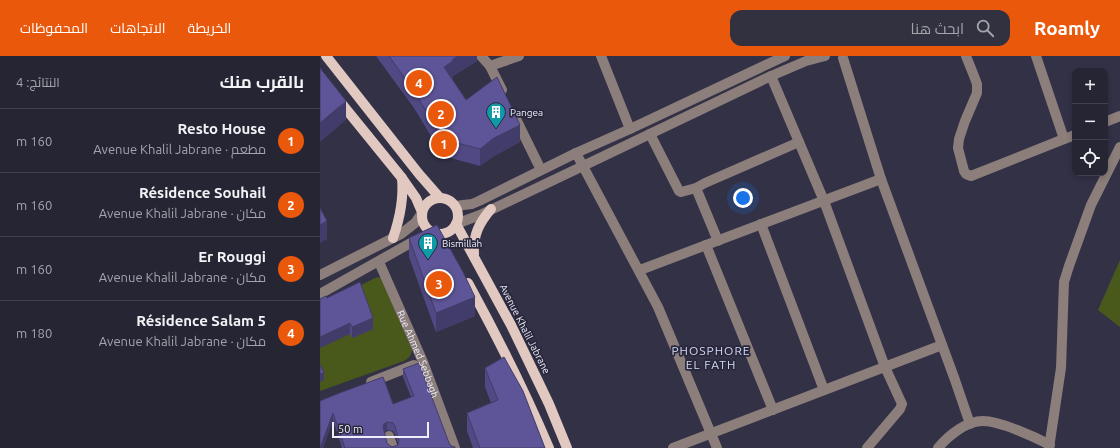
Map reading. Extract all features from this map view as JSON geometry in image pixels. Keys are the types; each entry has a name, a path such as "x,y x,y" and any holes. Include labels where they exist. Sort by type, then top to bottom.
{"main road":[{"path":"326,56 419,174 440,198"},
{"path":"320,77 402,178 416,198 422,213 422,221 426,228 439,234 449,232 456,224 458,218 455,206 446,199 440,198 429,202 422,213"},
{"path":"393,238 401,212 402,178"},
{"path":"474,256 473,245 477,230 484,217 491,209"},
{"name":"Avenue Khalil Jabrane","path":"456,224 511,325 549,404 567,448"},
{"path":"439,234 447,246"},
{"path":"461,272 484,313 538,422 549,448"}],"street":[{"path":"481,56 490,66 541,170"},
{"path":"490,66 519,56"},
{"path":"601,56 630,129"},
{"path":"455,206 467,205 479,201 576,153 785,56"},
{"path":"456,224 583,166 771,76 806,61 825,56"},
{"path":"966,56 974,76 977,93 959,139 958,148 966,174 971,176 1072,136"},
{"path":"1036,56 1064,139"},
{"path":"842,57 881,179 970,424"},
{"path":"771,76 824,201 885,367 902,404 900,409 867,448"},
{"path":"1108,121 1120,116"},
{"path":"650,134 679,191 681,192 696,188 799,142"},
{"path":"938,448 953,433 970,424 982,421 996,423 1034,438 1049,447 1061,368 1064,282 1091,206 1120,147"},
{"path":"576,153 640,270 658,307 718,448"},
{"path":"640,270 881,179"},
{"path":"696,188 718,241"},
{"path":"320,275 393,238 411,227 419,219 422,213"},
{"path":"761,224 824,390"},
{"path":"320,294 414,241 439,234"},
{"path":"706,245 773,410"},
{"name":"Rue Ahmed Sebbagh","path":"379,262 423,362 455,448"},
{"path":"673,448 942,345"},
{"path":"360,387 423,362"},
{"path":"389,436 393,448"}],"green space":[{"path":"1120,260 1120,327 1098,310"},
{"path":"378,277 381,278 412,350 410,355 404,361 320,391 320,305"}],"building":[{"path":"389,56 458,56 444,67 466,100 497,77 520,125 494,138 480,149 447,140 434,124 414,91"},
{"path":"320,68 346,101 320,123"},
{"path":"320,208 327,221 320,225"},
{"path":"437,225 475,297 436,313 409,238"},
{"path":"360,282 373,318 352,327 350,323 320,337 320,299 326,296 327,298"},
{"path":"504,357 523,391 545,448 480,448 467,413 498,400 485,368"},
{"path":"419,363 449,443 455,448 345,448 333,413 320,448 320,401 383,377 393,404 414,396 403,369","holes":["387,422 393,423 399,441 398,445 392,447 387,443 383,427"]},
{"path":"320,364 324,373 320,374"}],"place":[{"name":"Résidence Salam 5","path":"419,83"},
{"name":"Résidence Souhail","path":"441,114"},
{"name":"Pangea","path":"496,129"},
{"name":"Resto House","path":"444,144"},
{"name":"Bismillah","path":"428,260"},
{"name":"Er Rouggi","path":"439,284"}],"district":[{"name":"PHOSPHORE EL FATH","path":"711,357"}]}
